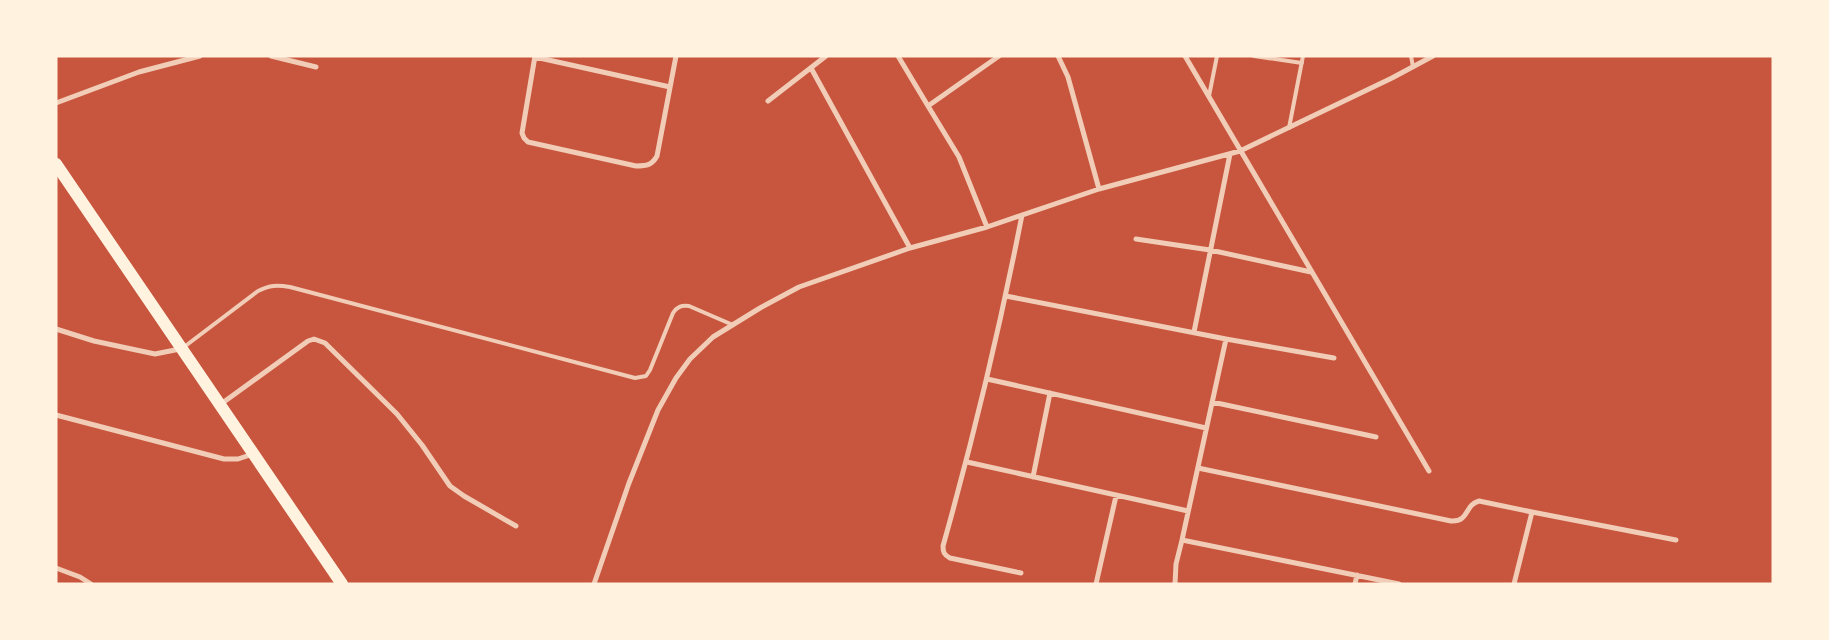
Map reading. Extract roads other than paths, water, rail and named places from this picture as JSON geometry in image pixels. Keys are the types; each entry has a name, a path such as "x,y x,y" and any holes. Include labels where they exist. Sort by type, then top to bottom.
{"main road":[{"path":"56,164 342,584"}],"street":[{"path":"56,103 139,72 200,56"},
{"path":"271,56 316,67"},
{"path":"670,87 535,56 522,132 528,142 636,166 647,166 654,162 657,156 676,56"},
{"path":"768,101 826,56"},
{"path":"898,56 960,157 987,227"},
{"path":"928,106 999,56"},
{"path":"1058,56 1068,77 1099,189"},
{"path":"1185,56 1429,470"},
{"path":"594,584 629,483 658,410 676,378 690,359 713,337 799,287 910,248 987,227 1099,189 1240,151 1430,57"},
{"path":"811,68 910,248"},
{"path":"1194,332 1230,154"},
{"path":"1021,573 950,558 945,556 943,546 987,379 1022,215"},
{"path":"1136,240 1210,250 1311,272"},
{"path":"1006,296 1334,358"},
{"path":"56,329 94,341 155,354 182,348"},
{"path":"1174,584 1176,564 1226,338"},
{"path":"220,405 308,341 319,340 325,343 396,414 422,445 450,486 516,526"},
{"path":"987,379 1206,428"},
{"path":"1033,478 1050,393"},
{"path":"1212,402 1376,437"},
{"path":"56,416 224,459 238,459 254,454"},
{"path":"966,462 1188,511"},
{"path":"1198,468 1451,521 1460,520 1472,504 1479,501 1676,540"},
{"path":"1096,584 1116,496"},
{"path":"1514,584 1532,512"},
{"path":"1182,540 1399,584"},
{"path":"56,568 80,577 90,584"},
{"path":"1355,584 1357,575"}],"lane":[{"path":"1209,96 1217,56"},
{"path":"1254,56 1302,63"},
{"path":"1289,128 1303,56"},
{"path":"1411,56 1413,67"},
{"path":"182,348 258,291 276,285 300,289 635,378 646,376 650,370 673,313 682,305 689,306 733,325"}]}
